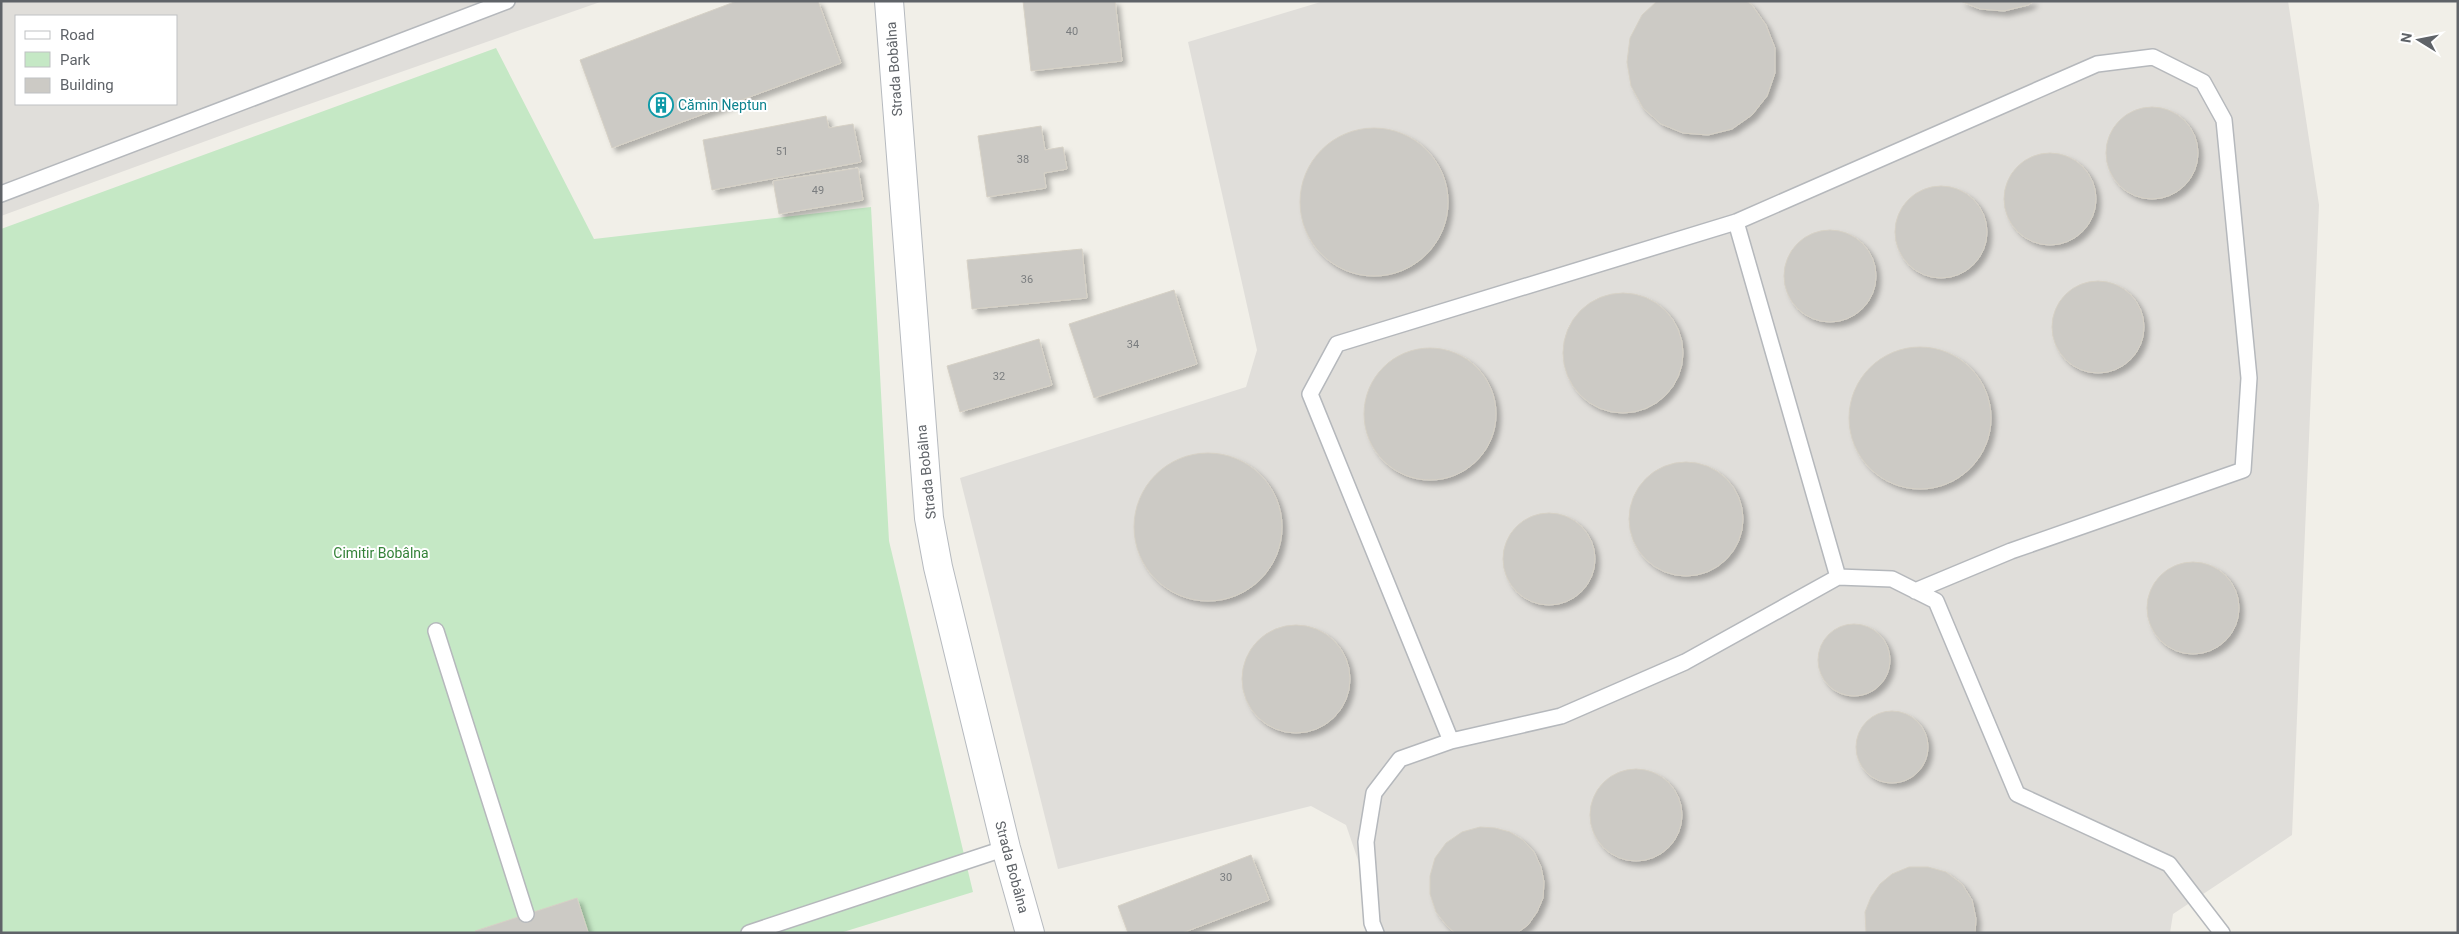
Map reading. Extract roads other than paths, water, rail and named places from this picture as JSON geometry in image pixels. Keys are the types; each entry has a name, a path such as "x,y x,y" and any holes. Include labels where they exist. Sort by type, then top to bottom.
{"main road":[{"name":"Strada Bobâlna","path":"889,1 929,518 938,567 1006,848 1030,933"}],"lane":[{"path":"1,194 507,1"},
{"path":"1451,741 1310,394 1337,344 1736,222 2097,64 2153,56 2203,82 2224,120 2249,378 2243,470 2011,551 1915,591"},
{"path":"1736,222 1838,577"},
{"path":"1376,933 1372,923 1366,842 1374,792 1400,759 1451,741 1561,716 1685,662 1838,577 1892,579 1936,601 2017,794 2169,864 2222,933"},
{"path":"436,631 526,914"},
{"path":"749,933 1006,848"}],"place":[{"name":"Cămin Neptun","path":"661,105"}],"park label":[{"name":"Cimitir Bobâlna","path":"381,553"}]}
